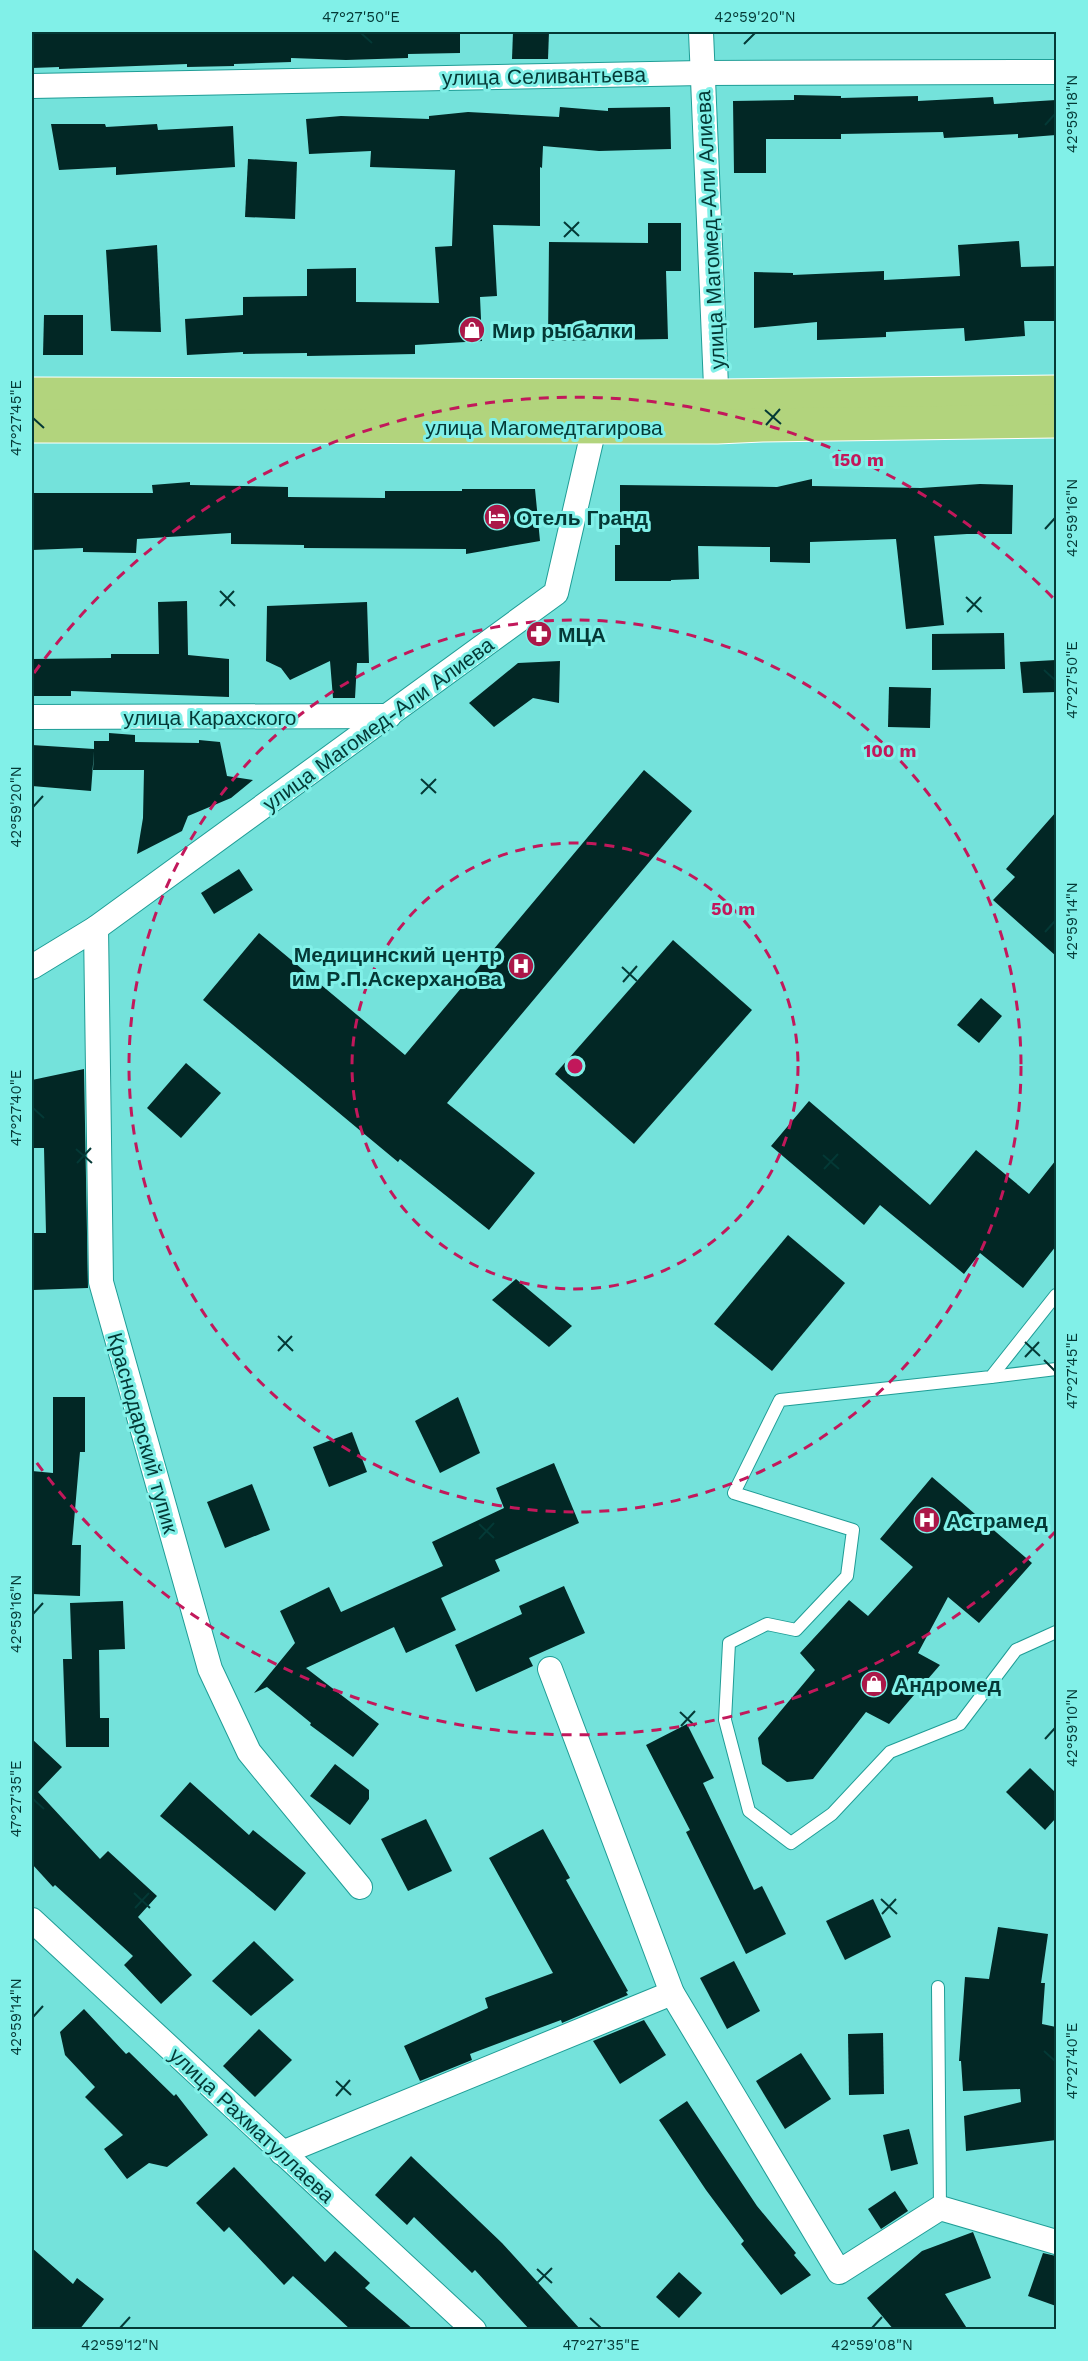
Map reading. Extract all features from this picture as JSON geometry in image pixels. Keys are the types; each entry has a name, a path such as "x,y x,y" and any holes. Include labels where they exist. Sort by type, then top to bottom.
{"main road":[{"name":"улица Магомедтагирова","path":"32,426 594,428 717,412 1056,392"},
{"name":"улица Магомедтагирова","path":"32,394 596,394 717,412 762,425 1056,421"}],"street":[{"name":"улица Магомед-Али Алиева","path":"701,32 717,412"},
{"name":"улица Селивантьева","path":"32,86 702,73 1056,72"},
{"name":"улица Магомед-Али Алиева","path":"32,968 96,928 556,593 594,428 596,394"},
{"name":"улица Карахского","path":"32,717 389,716"},
{"name":"Краснодарский тупик","path":"96,928 101,1282 210,1669 249,1752 360,1887"},
{"path":"550,1669 672,1993 839,2272 940,2208 1056,2242"},
{"name":"улица Рахматуллаева","path":"32,1920 474,2330"},
{"path":"282,2153 672,1993"}],"lane":[{"path":"991,1377 1056,1296"},
{"path":"1056,1370 780,1400 734,1493 853,1530 847,1576 796,1630 767,1624 729,1643 725,1720 749,1811 791,1843 832,1814 890,1752 960,1724 1016,1650 1056,1632"},
{"path":"938,1987 940,2208"}],"building":[{"path":"32,32 460,32 460,53 408,54 408,58 346,60 291,58 291,62 234,64 234,66 187,67 187,64 32,68"},
{"path":"513,32 549,32 548,59 512,59"},
{"path":"794,95 841,96 841,98 918,96 918,101 993,97 994,104 1056,100 1056,135 1018,138 1018,134 944,138 943,132 841,134 841,139 766,139 766,173 734,173 733,101 794,100"},
{"path":"560,107 608,111 608,108 670,107 671,149 599,151 543,146 542,168 540,167 540,226 493,225 497,296 480,297 482,341 415,345 415,354 307,356 307,353 243,354 243,352 187,355 185,319 243,315 243,297 307,296 307,269 356,268 356,302 439,303 435,247 452,246 455,170 370,167 371,151 309,154 306,119 341,116 429,119 429,116 468,112 559,117"},
{"path":"51,124 105,124 106,127 157,124 158,130 233,126 235,167 116,175 116,167 59,170"},
{"path":"248,159 297,162 295,219 245,217"},
{"path":"648,223 681,223 681,271 666,271 668,339 548,341 549,242 648,243"},
{"path":"1019,241 1021,267 1056,266 1056,321 1024,321 1025,336 965,341 964,328 886,332 886,337 817,340 817,322 754,328 754,272 793,273 793,275 884,271 884,280 960,276 958,245"},
{"path":"157,245 161,332 111,331 106,250"},
{"path":"44,315 83,315 83,355 43,355"},
{"path":"812,479 812,486 921,488 980,484 1013,485 1012,534 934,536 944,625 906,629 896,539 810,542 810,563 770,562 770,547 698,546 699,579 615,581 615,545 620,545 620,485 777,487"},
{"path":"190,482 190,485 288,487 288,497 385,498 385,491 535,489 540,541 466,554 466,549 304,548 304,545 231,544 231,533 137,539 136,553 83,552 83,548 32,550 32,493 153,493 152,485"},
{"path":"187,601 188,655 229,659 229,697 71,691 71,696 32,696 32,659 111,658 111,654 159,654 158,602"},
{"path":"367,602 369,663 357,663 355,698 333,698 330,661 290,680 281,668 266,661 267,606"},
{"path":"1004,633 1005,669 932,670 932,634"},
{"path":"1056,660 1056,692 1023,693 1020,662"},
{"path":"560,661 559,703 533,698 494,727 469,703 518,663"},
{"path":"889,687 931,688 930,728 888,727"},
{"path":"109,733 135,735 135,742 199,743 199,740 220,742 227,776 253,780 231,798 188,816 182,831 137,854 143,818 144,770 93,770 94,751 91,791 32,786 32,745 94,749 94,741 109,741"},
{"name":"Медицинский центр им Р.П.Аскерханова","path":"644,770 692,811 447,1103 535,1173 489,1230 400,1159 398,1162 203,1000 259,933 405,1055"},
{"path":"1056,812 1056,956 993,900 1015,877 1006,869"},
{"path":"239,869 253,890 214,914 201,893"},
{"path":"673,940 752,1010 634,1144 555,1074"},
{"path":"981,998 1002,1016 979,1043 957,1025"},
{"path":"186,1063 221,1093 181,1138 147,1108"},
{"path":"84,1069 88,1288 33,1290 32,1233 46,1233 44,1148 32,1148 32,1080"},
{"path":"809,1101 930,1205 976,1150 1029,1194 1056,1160 1056,1246 1023,1288 980,1253 964,1274 880,1205 864,1225 771,1146"},
{"path":"788,1235 845,1283 772,1371 714,1324"},
{"path":"516,1279 572,1326 549,1347 492,1300"},
{"path":"53,1397 85,1397 85,1452 80,1452 72,1545 81,1545 80,1596 32,1594 32,1471 53,1473"},
{"path":"458,1397 480,1453 440,1473 415,1421"},
{"path":"352,1432 367,1472 329,1487 313,1447"},
{"path":"554,1463 579,1523 495,1560 500,1571 441,1598 456,1630 406,1653 394,1627 306,1668 379,1724 353,1757 310,1725 311,1723 267,1687 254,1693 295,1643 280,1611 329,1587 341,1612 443,1566 432,1542 504,1508 496,1488"},
{"path":"932,1477 1032,1563 979,1623 948,1597 918,1653 940,1665 889,1724 866,1712 813,1779 787,1782 762,1764 758,1738 815,1670 800,1653 849,1600 868,1616 913,1567 880,1539"},
{"path":"252,1484 270,1530 225,1548 207,1502"},
{"path":"564,1586 585,1633 529,1658 533,1666 476,1692 455,1645 522,1614 519,1606"},
{"path":"123,1601 125,1649 99,1650 100,1718 109,1718 109,1747 66,1747 63,1659 72,1659 70,1603"},
{"path":"687,1724 714,1778 703,1783 754,1890 762,1886 786,1934 746,1954 686,1832 690,1830 646,1745"},
{"path":"32,1739 62,1767 38,1792 100,1859 108,1851 157,1896 138,1917 192,1975 161,2004 124,1965 133,1956 55,1885 53,1887 32,1864"},
{"path":"335,1764 369,1790 369,1799 350,1825 310,1796"},
{"path":"1030,1768 1056,1793 1056,1818 1045,1830 1006,1792"},
{"path":"190,1782 249,1835 253,1830 306,1873 275,1911 160,1816"},
{"path":"426,1819 452,1871 408,1891 381,1839"},
{"path":"543,1829 570,1878 566,1880 628,1991 626,1992 628,1995 562,2023 561,2020 470,2054 472,2060 420,2081 404,2046 488,2008 485,1998 553,1973 489,1858"},
{"path":"873,1899 891,1937 845,1960 826,1921"},
{"path":"998,1927 1048,1934 1041,1983 1045,1983 1042,2024 1056,2027 1056,2140 966,2151 964,2116 1021,2102 1020,2089 963,2091 961,2061 959,2061 965,1977 989,1979"},
{"path":"254,1941 294,1980 251,2016 212,1981"},
{"path":"734,1961 760,2011 727,2029 700,1978"},
{"path":"84,2009 126,2054 129,2052 174,2096 176,2094 208,2135 167,2167 149,2163 127,2179 104,2149 123,2135 85,2097 95,2087 65,2055 60,2032"},
{"path":"644,2020 666,2055 620,2084 593,2041"},
{"path":"259,2029 292,2060 255,2097 223,2066"},
{"path":"883,2033 884,2094 849,2095 848,2034"},
{"path":"801,2053 831,2099 785,2129 756,2081"},
{"path":"687,2101 757,2206 811,2275 781,2295 741,2244 744,2241 659,2120"},
{"path":"909,2129 918,2164 891,2171 883,2135"},
{"path":"411,2156 502,2243 581,2330 530,2330 475,2270 472,2273 414,2217 407,2225 375,2195"},
{"path":"234,2167 325,2262 335,2251 370,2283 365,2288 414,2330 351,2330 293,2276 284,2285 229,2227 224,2232 196,2203"},
{"path":"895,2191 908,2211 881,2229 868,2209"},
{"path":"973,2232 991,2278 945,2294 968,2330 894,2330 867,2298 922,2251"},
{"path":"32,2248 73,2284 77,2278 104,2299 79,2330 32,2330"},
{"path":"1043,2253 1056,2256 1056,2306 1028,2296"},
{"path":"679,2272 702,2293 679,2318 656,2297"}],"place":[{"name":"Мир рыбалки","path":"472,330"},
{"name":"Отель Гранд","path":"497,517"},
{"name":"МЦА","path":"539,634"},
{"name":"Медицинский центр им Р.П.Аскерханова","path":"521,966"},
{"name":"Астрамед","path":"927,1520"},
{"name":"Андромед","path":"874,1684"}]}
